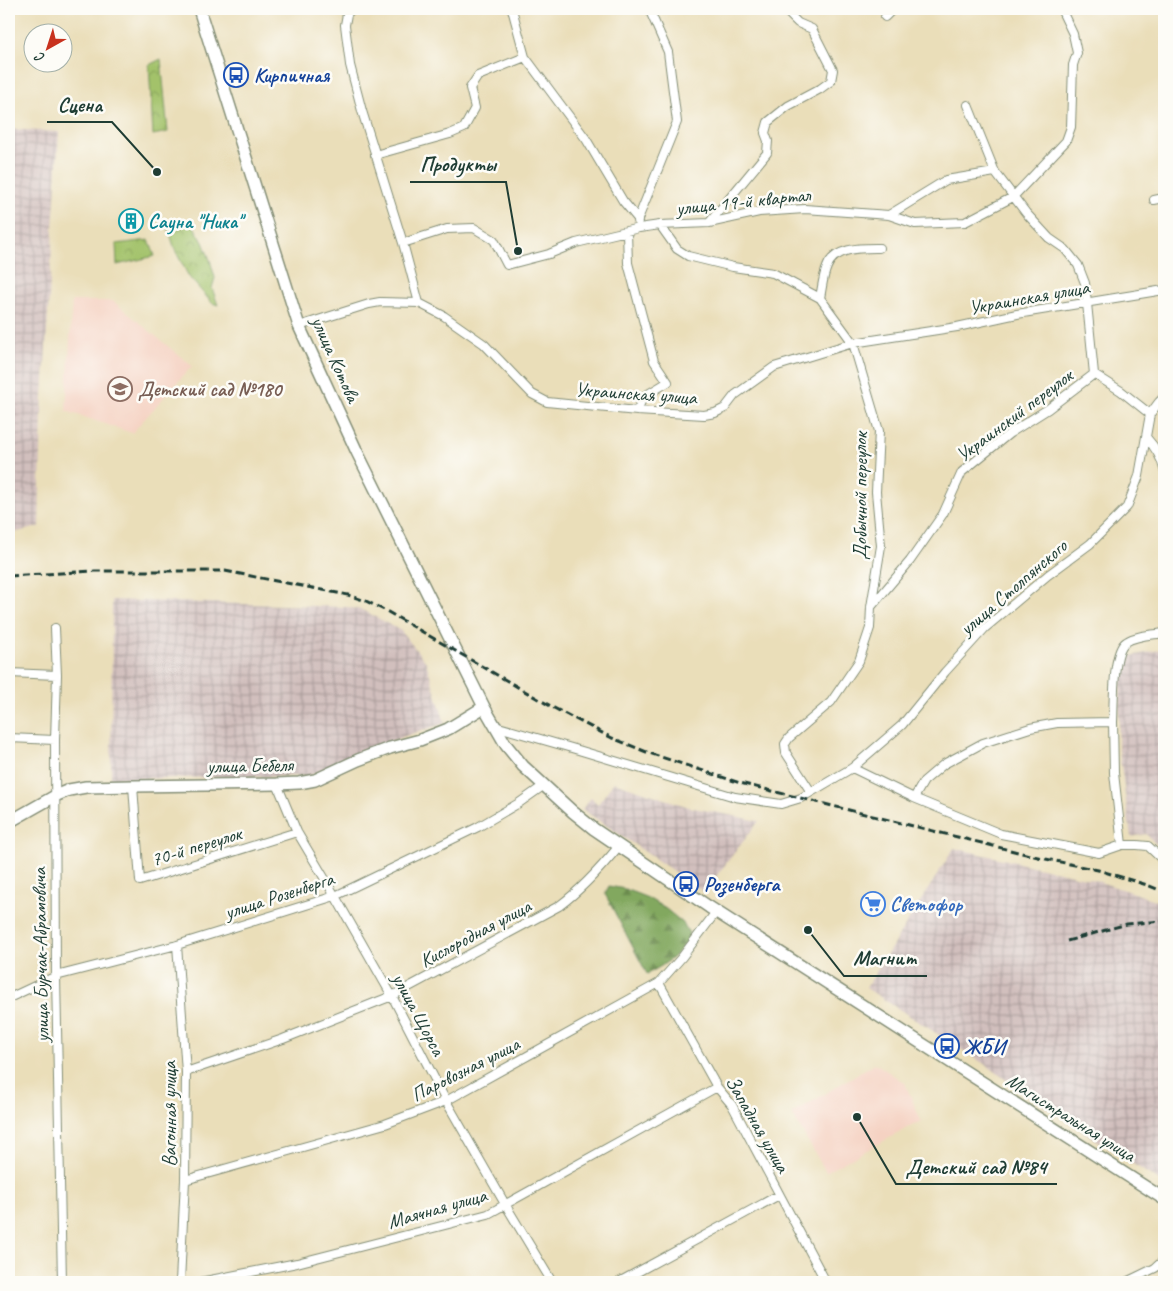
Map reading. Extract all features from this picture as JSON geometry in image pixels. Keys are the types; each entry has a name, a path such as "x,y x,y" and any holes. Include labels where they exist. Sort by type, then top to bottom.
{"street":[{"name":"улица Котова","path":"199,9 299,326 357,452 484,707"},
{"path":"512,9 525,57 586,139 623,202 638,219"},
{"name":"улица 19-й квартал","path":"649,9 668,52 678,122 638,219 639,228 709,223 759,212 805,209 889,215 914,224 965,222 1013,196 1066,141 1071,127 1072,81 1077,53 1072,34 1061,9"},
{"path":"709,223 767,153 768,142 765,133 768,122 788,106 831,81 833,70 823,47 812,29 798,23 784,9"},
{"path":"886,17 893,9"},
{"path":"348,11 345,26 350,65 419,303"},
{"path":"375,155 450,134 464,128 475,108 470,88 478,76 525,57"},
{"path":"968,105 995,172 1026,213 1049,238 1065,249 1078,265 1085,283 1088,303 1094,374 1121,391 1150,414"},
{"path":"889,215 946,180 995,172"},
{"path":"1154,200 1164,198"},
{"name":"улица 19-й квартал","path":"660,225 678,249 688,256 773,273 820,298"},
{"path":"403,243 448,229 474,228 494,240 507,265 549,254 576,243 639,228"},
{"path":"627,232 628,263 654,361 668,382 643,397 637,411"},
{"path":"820,298 827,266 833,257 842,252 860,248 879,248"},
{"name":"Украинская улица","path":"299,326 380,302 419,303 444,316 484,344 532,394 547,402 637,411 704,415 715,413 725,408 735,395 774,367 852,343 958,327 1017,314 1164,290"},
{"name":"Добычной переулок","path":"811,792 786,753 785,744 789,738 831,702 859,661 870,628 871,607 881,546 876,492 879,431 852,343 820,298"},
{"name":"Украинский переулок","path":"871,607 910,561 943,514 962,472 1010,433 1048,409 1094,374"},
{"name":"улица Столпянского","path":"495,726 575,748 735,797 781,804 801,798 852,768 902,725 945,672 985,628 1048,575 1090,544 1127,507 1139,476 1150,414 1164,397"},
{"path":"1146,437 1155,446 1164,469"},
{"name":"улица Бурчак-Абрамовича","path":"56,628 56,976 62,1282"},
{"path":"1122,845 1114,773 1113,722 1116,661 1121,647 1126,642 1136,638 1164,633"},
{"path":"9,673 57,675"},
{"name":"Магистральная улица","path":"484,707 506,745 523,766 543,786 594,829 716,912 1164,1199"},
{"name":"улица Бебеля","path":"9,822 55,796 69,790 86,787 277,784 315,780 358,760 448,729 484,707"},
{"path":"914,798 924,781 944,764 983,743 1030,728 1057,722 1113,722"},
{"path":"9,738 55,740"},
{"path":"852,768 914,798 1001,834 1099,854 1122,845 1137,844 1148,846 1164,861"},
{"name":"улица Щорса","path":"277,784 297,832 392,996 446,1101 552,1282"},
{"name":"70-й переулок","path":"133,786 140,881 297,832"},
{"name":"улица Розенберга","path":"9,998 56,976 177,945 335,896 478,827 519,803 543,786"},
{"name":"Кислородная улица","path":"186,1072 283,1039 392,996 559,906 577,892 619,846"},
{"name":"Паровозная улица","path":"185,1180 385,1124 446,1101 659,983 682,957 716,912"},
{"name":"Вагонная улица","path":"177,945 186,1072 185,1180 180,1282"},
{"name":"Западная улица","path":"659,983 718,1087 732,1105 826,1282"},
{"name":"Маячная улица","path":"200,1282 297,1263 488,1214 718,1087"},
{"path":"619,1282 779,1195"},
{"path":"1126,1282 1155,1268 1164,1260"}],"shaded area":[{"path":"9,129 59,132 42,413 39,527 9,534"},
{"name":"Детский сад №180","path":"72,301 113,301 192,366 132,433 66,411"},
{"path":"112,600 348,607 365,611 401,631 426,662 445,723 405,736 308,776 111,779"},
{"path":"1164,649 1163,851 1146,834 1131,837 1118,744 1122,658"},
{"path":"614,782 689,807 759,821 704,892 582,809 591,798 598,804"},
{"path":"954,848 1094,880 1164,903 1164,1184 1018,1089 992,1069 866,988"},
{"path":"875,1063 905,1083 921,1121 826,1172 792,1114"}],"green space":[{"path":"161,59 168,132 153,135 149,65"},
{"path":"193,225 203,242 210,260 215,278 212,288 218,305 212,303 189,277 175,250 168,227"},
{"path":"149,240 155,256 117,265 116,244"},
{"path":"609,886 625,889 648,898 666,909 683,923 689,933 685,944 673,957 647,974 605,894"}],"railway":[{"path":"9,576 95,571 225,571 348,595 366,601 388,612 554,708 612,738 649,753 740,783 1046,859 1098,870 1164,892"},
{"path":"1067,941 1127,924 1164,921"}],"place":[{"name":"Кирпичная","path":"236,75"},
{"name":"Сцена","path":"157,172"},
{"name":"Сауна \"Ника\"","path":"131,221"},
{"name":"Продукты","path":"518,251"},
{"name":"Детский сад №180","path":"120,389"},
{"name":"Розенберга","path":"686,884"},
{"name":"Светофор","path":"873,904"},
{"name":"Магнит","path":"808,930"},
{"name":"ЖБИ","path":"947,1046"},
{"name":"Детский сад №84","path":"857,1117"}]}
